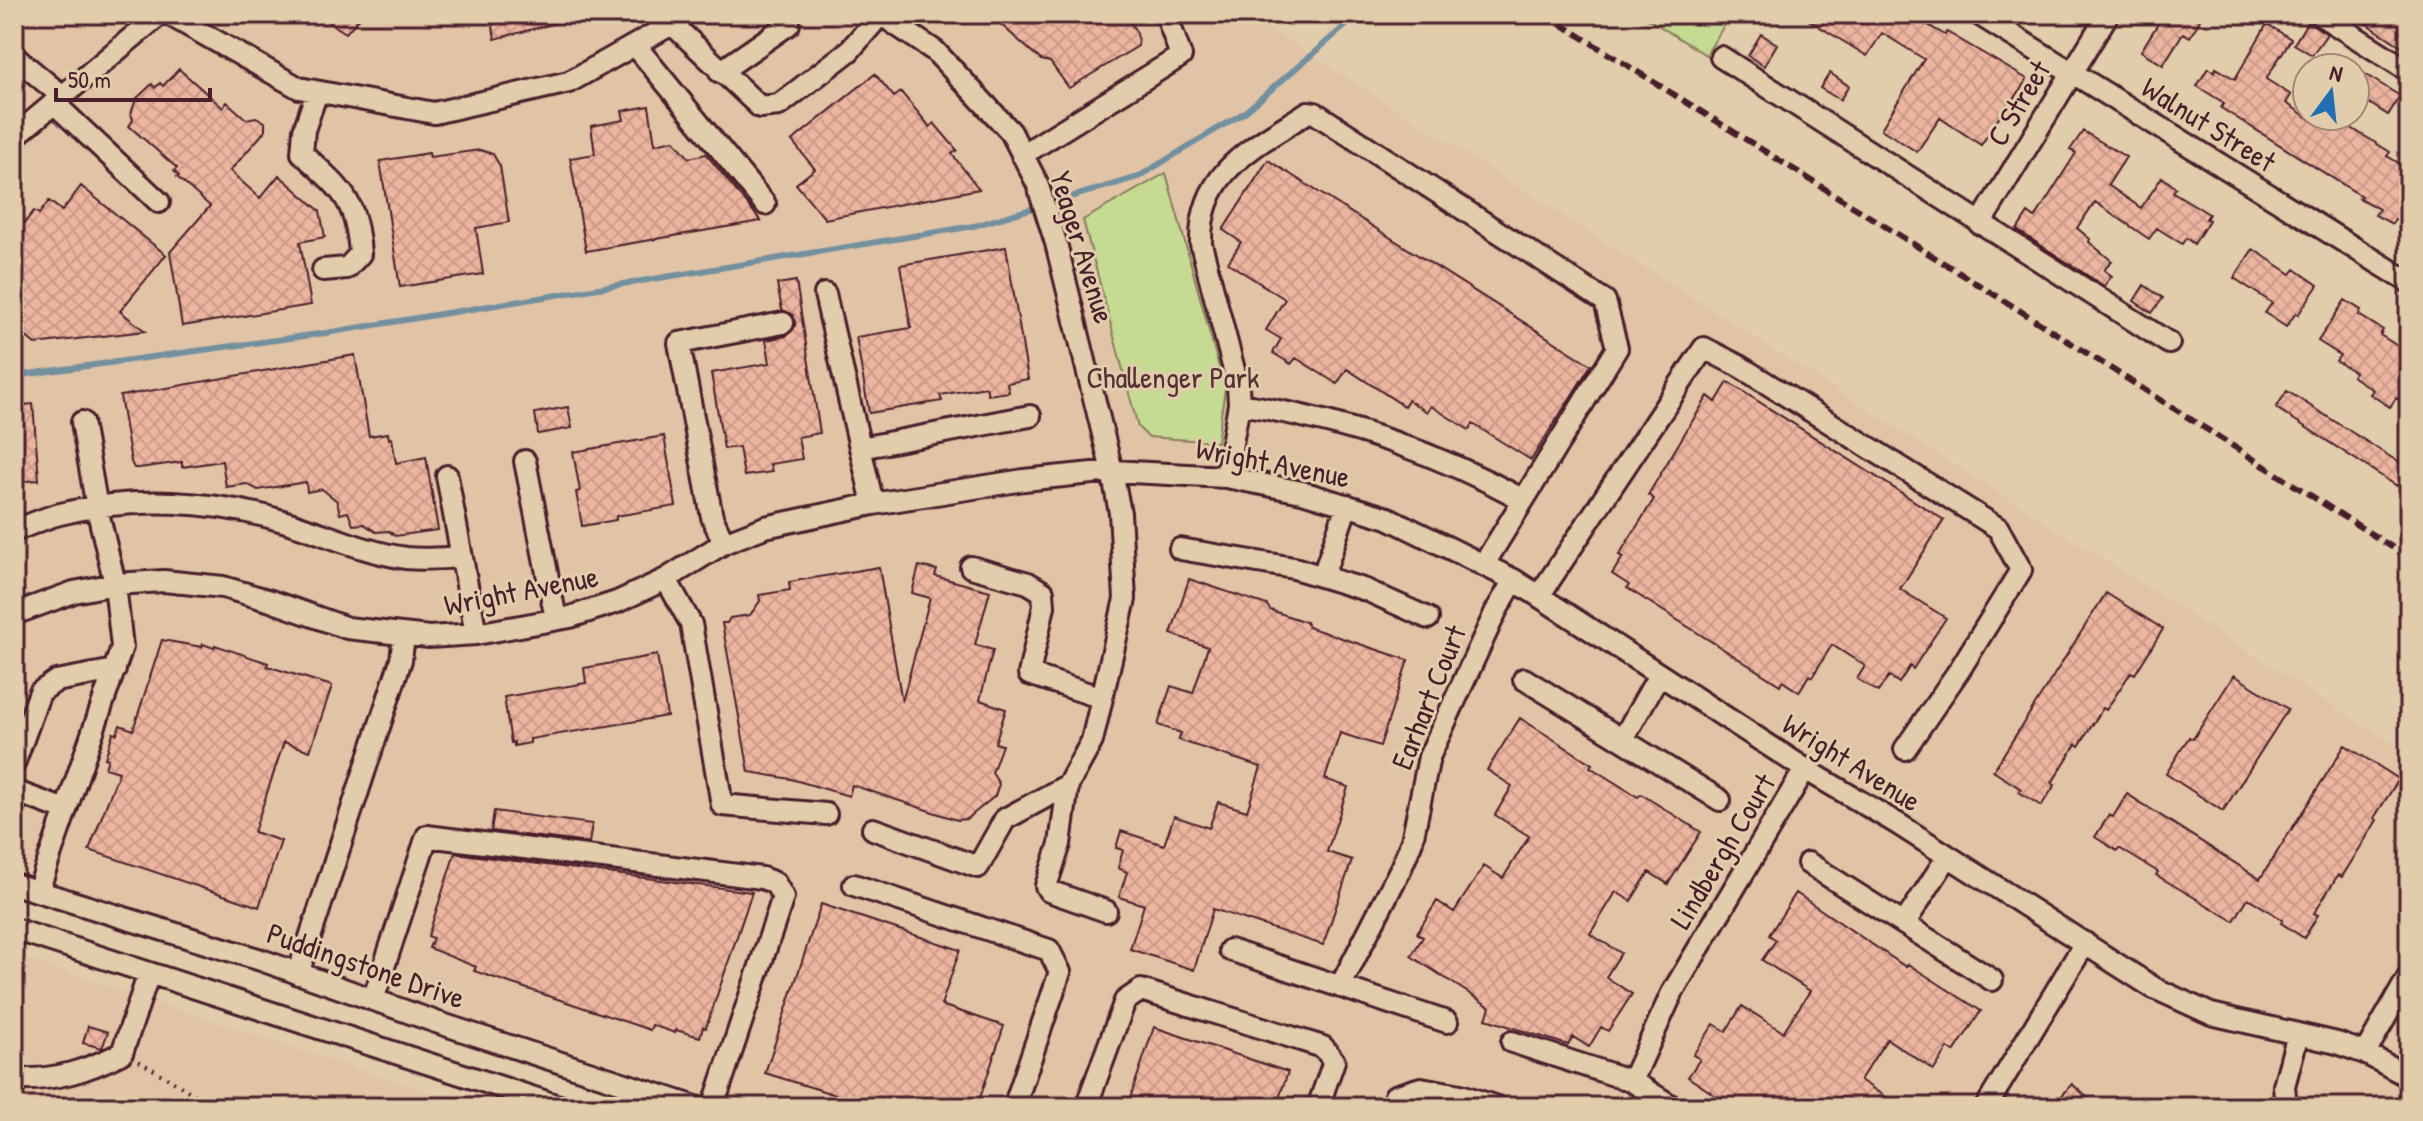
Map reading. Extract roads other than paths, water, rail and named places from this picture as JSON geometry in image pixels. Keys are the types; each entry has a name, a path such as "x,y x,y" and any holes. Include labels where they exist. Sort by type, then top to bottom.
{"street":[{"path":"14,137 160,14"},
{"path":"168,14 299,88 434,113 569,82 635,45 667,20 760,107 779,105 891,17"},
{"path":"1022,155 1181,56 1166,14"},
{"name":"Walnut Street","path":"1978,14 2409,282"},
{"name":"C Street","path":"1980,224 2108,14"},
{"path":"2319,14 2409,71"},
{"name":"Yeager Avenue","path":"891,17 935,51 1011,132 1037,183 1052,229 1112,471 1120,513 1125,599 1092,741 1068,785"},
{"path":"720,72 789,24"},
{"path":"635,45 765,204"},
{"path":"14,56 159,202"},
{"path":"1721,57 2169,343"},
{"path":"317,92 304,130 302,153 346,194 358,228 360,254 347,268 323,270"},
{"path":"1226,477 1239,404 1238,385 1201,244 1205,205 1230,165 1308,112 1315,113 1605,301 1617,348 1484,564"},
{"path":"825,294 873,504"},
{"path":"724,543 712,517 679,343 783,323"},
{"path":"1539,596 1704,348 1739,366 1998,528 2021,570 1960,669 1905,749"},
{"path":"1239,404 1325,420 1380,436 1477,474 1522,499"},
{"path":"860,448 1030,416"},
{"path":"38,891 122,647 115,584 97,508 82,422"},
{"path":"525,461 556,619"},
{"name":"Wright Avenue","path":"14,614 74,592 115,584 164,581 223,587 347,628 429,637 476,634 556,619 617,602 666,579 724,543 765,527 873,504 1024,480 1112,471 1226,477 1302,492 1388,518 1484,564 1514,580 1805,769 2154,988 2211,1014 2337,1043 2365,1053 2409,1077"},
{"path":"447,476 476,634"},
{"path":"14,531 59,514 138,503 187,503 283,521 338,541 410,559 461,557"},
{"path":"1323,576 1347,505"},
{"path":"1180,549 1294,568 1323,576 1366,590 1428,618"},
{"path":"971,567 1028,583 1043,592 1044,606 1029,674 1102,698"},
{"path":"666,579 691,624 722,805 826,814"},
{"name":"Earhart Court","path":"1340,987 1401,868 1412,841 1429,757 1496,611 1514,580"},
{"path":"298,974 401,660 404,635"},
{"path":"14,764 40,692 56,681 115,670"},
{"path":"1623,739 1659,675"},
{"path":"1524,679 1720,800"},
{"name":"Lindbergh Court","path":"1632,1081 1672,993 1805,769"},
{"path":"873,829 978,867 1005,819 1068,785"},
{"path":"1068,785 1060,844 1046,886 1049,891 1106,911"},
{"path":"14,791 65,810"},
{"path":"373,1000 427,836 762,878 775,883 783,897 713,1107"},
{"path":"1904,924 1948,856"},
{"path":"1808,863 1992,980"},
{"name":"Puddingstone Drive","path":"14,884 298,974 696,1107"},
{"path":"854,885 1049,950 1060,972 1014,1107"},
{"path":"14,929 562,1107"},
{"path":"1986,1107 2085,943"},
{"path":"1230,950 1447,1022"},
{"path":"14,1079 59,1077 90,1069 122,1053 149,973"},
{"path":"2365,1053 2409,976"},
{"path":"1087,1104 1125,1001 1141,990 1323,1047 1334,1061 1318,1107"},
{"path":"2286,1107 2284,1086 2298,1034"},
{"path":"1512,1042 1632,1081 1673,1107"},
{"path":"1391,1107 1395,1096 1421,1088 1461,1095 1497,1107"}],"waterway":[{"path":"14,376 326,333 974,226 1138,177 1245,112 1359,14"}],"railway":[{"path":"1545,14 2409,558"}],"park label":[{"name":"Challenger Park","path":"1173,377"}]}
